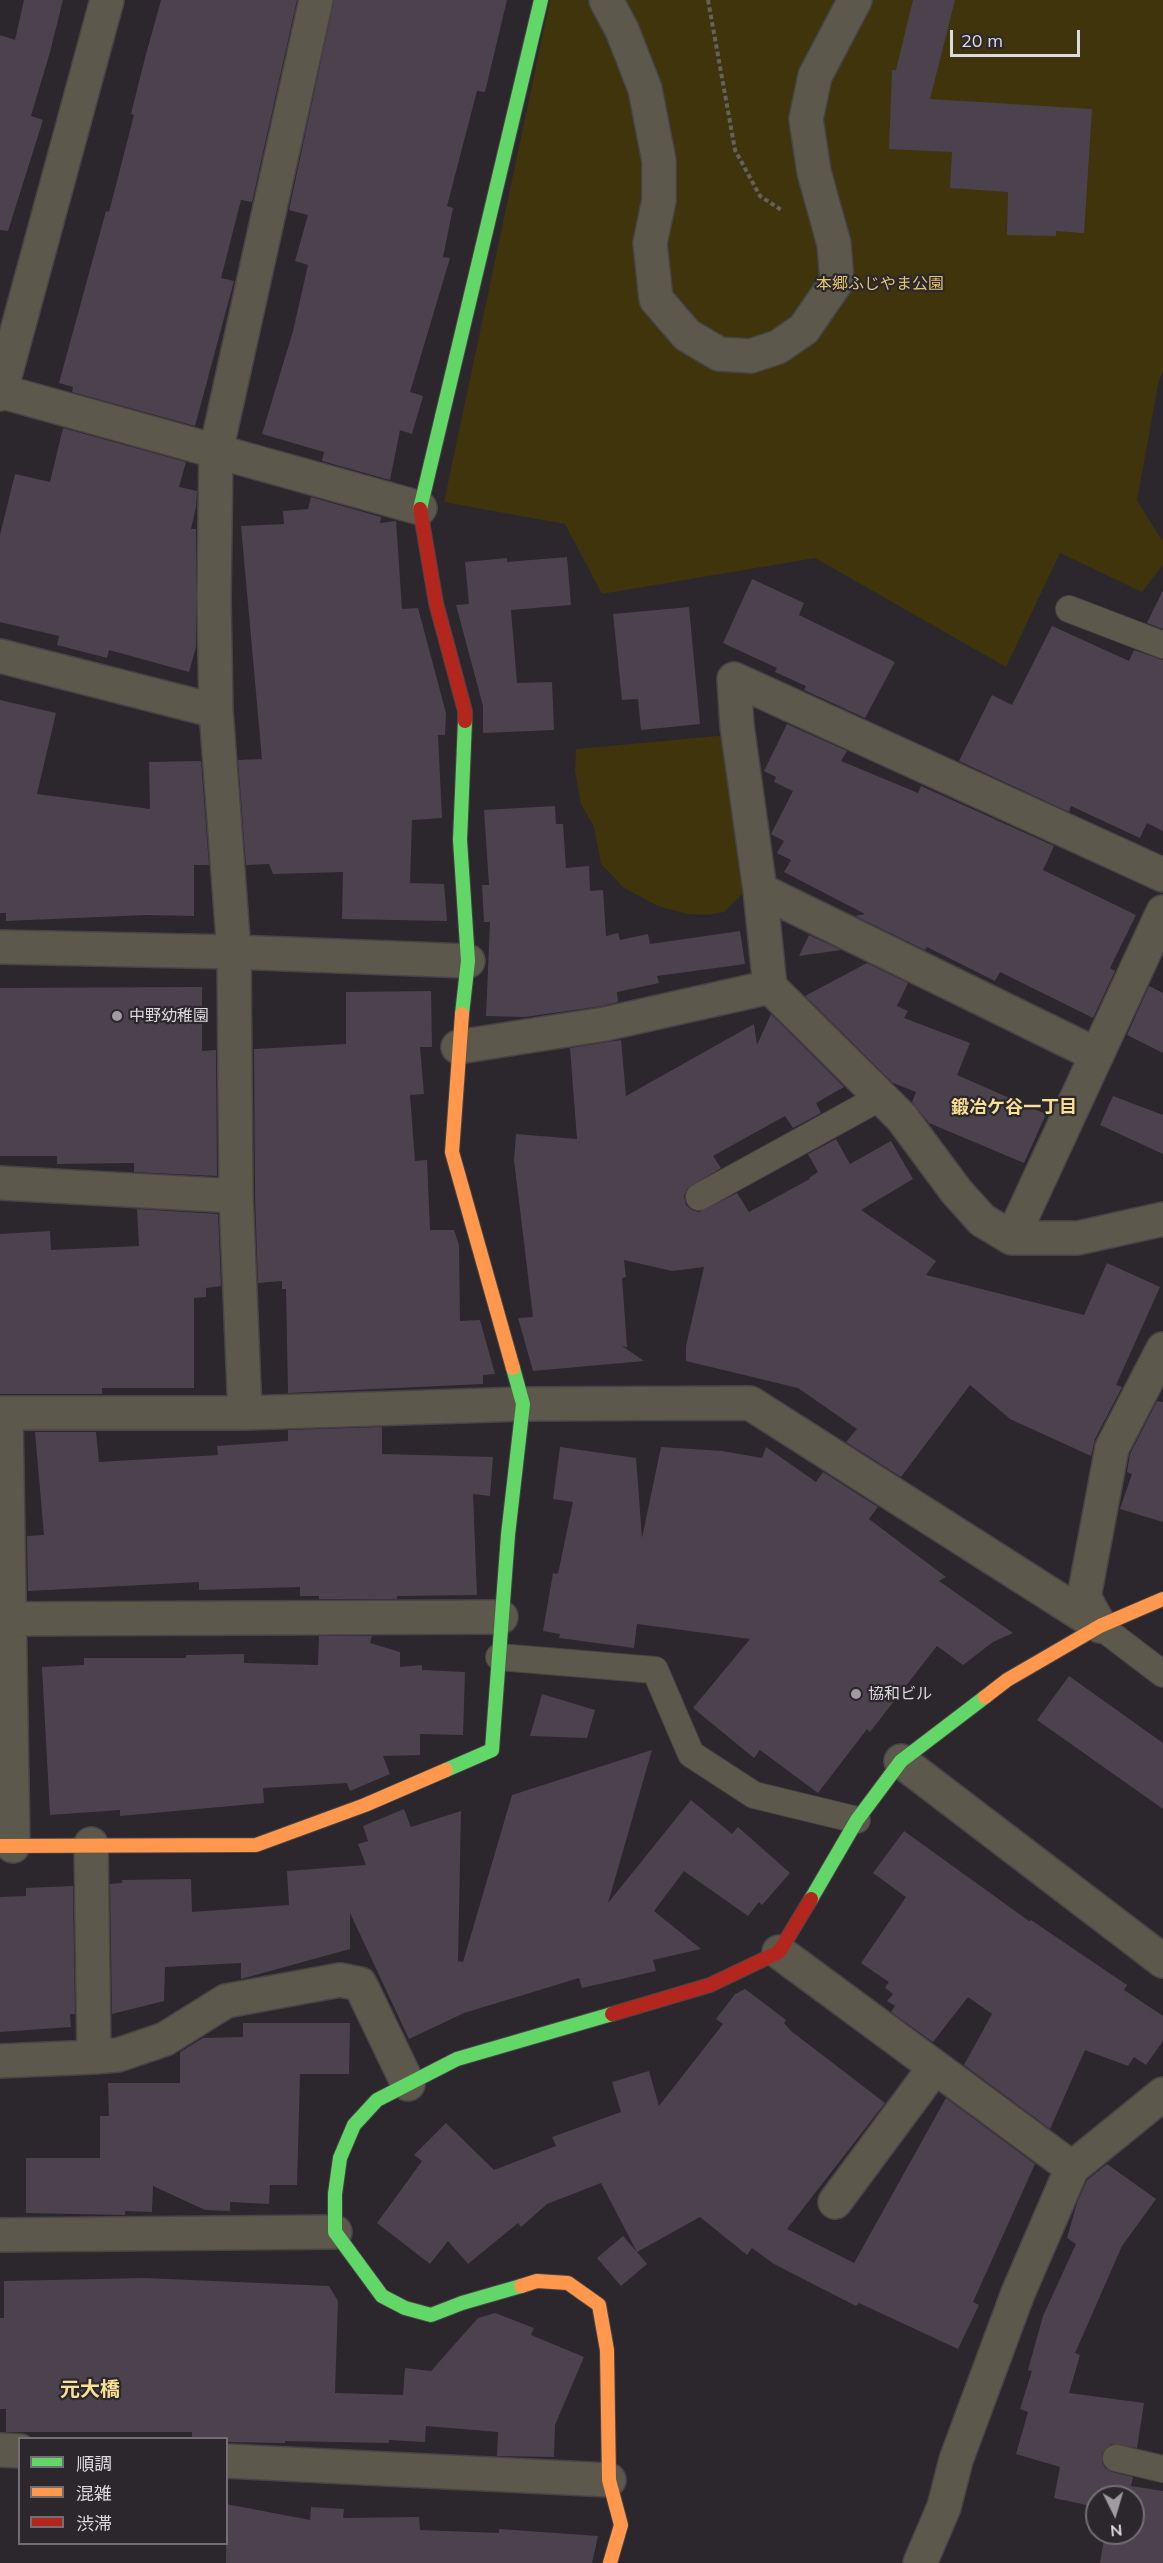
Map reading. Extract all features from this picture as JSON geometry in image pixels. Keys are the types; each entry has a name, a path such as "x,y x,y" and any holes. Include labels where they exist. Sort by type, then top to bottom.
{"street":[{"path":"107,0 0,392 420,508"},
{"path":"245,1413 236,1196 234,952 216,711 214,599 216,451 316,0"},
{"path":"541,0 420,508 436,603 465,711 460,840 468,961 458,1047 452,1152 523,1404 508,1535 492,1750 365,1805 256,1845 7,1846 3,1413 245,1413 523,1404 750,1403 1100,1626"},
{"path":"606,0 622,30 645,89 659,161 659,200 650,243 656,299 687,335 719,354 751,356 778,347 804,329 837,281 834,244 814,172 806,119 815,76 855,0"},
{"path":"0,656 216,711"},
{"path":"1163,875 734,679 737,726 760,890 770,987 902,1118 956,1191 982,1220 1012,1238 1078,1238 1163,1219"},
{"path":"760,890 1097,1055"},
{"path":"1012,1238 1163,912"},
{"path":"0,947 234,952 468,961"},
{"path":"458,1047 605,1024 770,987"},
{"path":"0,1183 236,1196"},
{"path":"1100,1626 1084,1597 1112,1448 1163,1349"},
{"path":"610,2563 621,2524 609,2480 607,2350 599,2305 568,2283 537,2281 462,2303 431,2315 405,2308 382,2296 334,2232 335,2194 340,2158 354,2125 377,2100 457,2059 710,1985 779,1953 857,1820 901,1761 1007,1680 1100,1626 1163,1599"},
{"path":"6,1619 501,1617"},
{"path":"901,1761 1163,1961"},
{"path":"91,1844 93,2057"},
{"path":"779,1953 1072,2168"},
{"path":"0,2061 118,2055 165,2039 226,2001 340,1980 360,1984 408,2084"},
{"path":"835,2202 935,2067"},
{"path":"920,2563 944,2507 956,2460 1017,2294 1072,2168 1163,2094"},
{"path":"0,2235 334,2232"},
{"path":"0,2450 18,2451"},
{"path":"228,2461 609,2480"}],"lane":[{"path":"1069,609 1163,645"},
{"path":"699,1197 881,1098"},
{"path":"1100,1626 1163,1674"},
{"path":"499,1657 655,1670 691,1754 754,1795 857,1820"},
{"path":"1116,2458 1163,2469"}],"path":[{"path":"708,0 735,150 753,184 760,196 783,211 825,213"}],"green space":[{"name":"本郷ふじやま公園","path":"550,0 1163,0 1163,372 1159,380 1137,500 1163,542 1163,565 1142,592 1060,553 1006,667 815,558 602,594 565,524 444,502"},
{"path":"739,734 758,879 724,912 708,915 687,914 658,906 624,888 601,864 594,827 581,804 575,771 576,749"}],"building":[{"path":"24,0 63,0 31,116 43,120 8,231 0,230 0,35 15,40"},
{"path":"161,0 297,0 252,202 241,200 221,278 234,281 195,426 72,392 73,387 59,383 106,211 109,212 134,115 131,114"},
{"path":"334,0 507,0 485,92 477,91 447,206 453,208 443,257 450,258 410,392 423,396 412,434 400,430 390,480 322,461 324,452 262,434 293,331 308,265 295,261 308,215 289,210"},
{"path":"913,0 955,0 930,99 1092,109 1084,233 1056,231 1056,236 1007,235 1008,192 950,188 952,152 889,149 892,70 896,70"},
{"path":"63,428 186,462 179,487 197,491 191,529 196,529 196,647 189,672 109,650 107,658 57,645 59,636 0,622 0,535 15,474 50,482"},
{"path":"311,497 381,517 380,523 396,521 402,609 418,608 446,713 445,735 438,735 442,818 412,820 410,883 444,884 447,921 342,919 343,872 273,874 269,864 246,865 238,760 262,759 241,526 284,524 283,511 308,509"},
{"path":"567,557 571,605 511,610 517,683 552,682 554,730 483,733 483,706 456,605 469,604 465,562 507,558 507,562"},
{"path":"752,579 804,603 799,615 895,662 865,718 804,690 806,686 775,672 777,668 723,643"},
{"path":"1163,590 1163,629 1147,623"},
{"path":"689,607 700,724 641,730 638,699 622,700 613,614"},
{"path":"1052,626 1129,661 1134,650 1163,660 1163,831 1147,823 1140,838 1071,806 1069,812 959,761 992,695 1012,705"},
{"path":"0,700 56,713 37,794 150,809 149,762 201,761 209,865 194,865 194,916 146,915 6,921 6,913 0,913"},
{"path":"787,724 847,751 841,761 918,793 921,786 1054,846 1043,870 1136,915 1110,968 1115,971 1093,1018 1000,972 995,981 927,947 925,950 855,916 865,914 784,872 791,860 777,853 784,841 771,834 793,791 774,782 776,777 764,771"},
{"path":"555,806 556,824 563,824 566,868 589,866 590,891 603,890 606,936 618,933 620,940 648,934 650,944 740,931 745,964 657,976 659,983 617,992 618,1002 602,1006 525,1017 486,1016 490,922 484,922 482,885 489,885 484,810"},
{"path":"809,935 841,950 799,956"},
{"path":"867,963 908,983 897,1006 908,1011 904,1018 970,1043 957,1075 1046,1114 1024,1163 929,1123 912,1102 916,1092 893,1083 805,996"},
{"path":"1149,986 1163,993 1163,1053 1127,1035"},
{"path":"202,987 202,1051 216,1050 217,1176 134,1172 134,1163 57,1164 57,1156 0,1156 0,988"},
{"path":"431,991 432,1047 420,1047 424,1094 410,1095 415,1161 427,1160 430,1230 454,1230 459,1245 460,1321 480,1320 495,1374 483,1375 483,1384 288,1393 286,1289 282,1289 282,1281 258,1283 254,1049 346,1044 346,992"},
{"path":"771,1014 844,1087 816,1103 821,1113 793,1128 785,1116 713,1156 721,1168 687,1189 684,1196 686,1205 699,1212 737,1193 749,1212 810,1179 818,1172 808,1154 836,1139 850,1164 891,1141 913,1179 861,1210 936,1261 926,1275 1084,1315 1107,1263 1160,1287 1116,1385 1122,1387 1095,1439 1091,1456 1010,1419 970,1385 901,1477 846,1442 857,1429 798,1388 686,1361 686,1346 704,1267 672,1271 624,1260 626,1277 622,1278 627,1347 622,1346 644,1361 533,1371 518,1318 533,1317 514,1160 516,1134 577,1139 570,1048 621,1040 626,1096 754,1024 757,1045"},
{"path":"1113,1096 1163,1115 1163,1154 1100,1125"},
{"path":"137,1209 218,1214 221,1286 206,1288 206,1297 194,1298 194,1388 102,1388 102,1394 0,1394 0,1234 50,1231 51,1250 139,1246"},
{"path":"1157,1401 1163,1402 1163,1522 1120,1509 1132,1474 1127,1472 1130,1454"},
{"path":"382,1427 382,1454 493,1457 490,1496 473,1494 477,1595 397,1596 397,1599 319,1599 319,1596 300,1596 300,1587 199,1590 199,1582 28,1591 27,1536 44,1535 35,1432 96,1432 99,1462 218,1455 217,1446 288,1441 288,1430"},
{"path":"560,1447 636,1458 642,1538 661,1447 722,1451 762,1458 766,1447 816,1482 823,1472 878,1507 869,1519 946,1577 939,1581 1013,1633 993,1642 963,1665 937,1646 870,1732 867,1729 818,1793 760,1750 754,1758 693,1708 750,1639 637,1624 634,1648 559,1638 560,1634 543,1631 553,1573 558,1574 573,1502 553,1499"},
{"path":"319,1636 372,1636 370,1643 400,1652 400,1667 422,1665 422,1670 465,1672 463,1735 420,1734 420,1755 383,1756 390,1774 350,1791 347,1783 263,1788 264,1803 120,1816 120,1810 50,1815 42,1667 84,1665 84,1658 186,1658 186,1655 244,1654 244,1663 318,1665"},
{"path":"1069,1676 1163,1743 1163,1809 1037,1720"},
{"path":"542,1694 595,1710 587,1738 530,1736"},
{"path":"652,1750 608,1903 691,1800 732,1834 738,1827 790,1873 762,1905 759,1902 748,1916 684,1871 654,1911 701,1949 653,1960 656,1971 582,1988 579,1978 464,2013 409,2039 350,1913 350,1949 241,1979 241,1963 165,1967 164,2001 112,2014 110,1884 122,1883 122,1880 191,1879 192,1912 289,1905 287,1871 366,1865 358,1844 368,1841 363,1826 404,1809 411,1827 461,1811 458,1961 463,1962 512,1795"},
{"path":"904,1831 1029,1921 1031,1920 1127,1985 1124,1990 1163,2016 1163,2041 1146,2065 1134,2057 1128,2066 1085,2050 1050,2129 964,2065 992,2014 968,1997 933,2042 891,2012 895,2006 887,2001 893,1994 885,1988 889,1982 861,1963 906,1897 873,1873"},
{"path":"73,1886 75,2014 70,2014 71,2027 0,2032 0,1897 26,1896 26,1888"},
{"path":"745,1989 786,2020 784,2023 791,2031 885,2103 787,2229 854,2263 946,2098 1035,2164 973,2302 979,2305 958,2349 859,2303 856,2306 774,2264 752,2248 747,2255 700,2217 637,2252 601,2183 547,2204 521,2227 518,2223 468,2264 448,2241 430,2264 377,2223 422,2161 414,2155 446,2123 494,2170 556,2146 552,2137 621,2112 612,2082 649,2071 659,2106 723,2024 716,2019 735,1994"},
{"path":"243,2023 350,2023 349,2074 300,2074 297,2185 270,2185 269,2204 230,2202 230,2211 205,2210 153,2186 152,2212 125,2211 125,2215 26,2213 26,2158 100,2158 100,2116 109,2116 108,2083 180,2083 180,2052 203,2038 243,2037"},
{"path":"1107,2164 1156,2199 1122,2246 1075,2353 1080,2355 1069,2393 1144,2403 1137,2448 1111,2444 1102,2454 1105,2468 1133,2477 1131,2485 1085,2485 1085,2505 1054,2498 1060,2467 1016,2454 1028,2412 1020,2409 1032,2371 1028,2370 1043,2316 1076,2244 1067,2238 1077,2203 1087,2180"},
{"path":"623,2236 647,2264 621,2286 597,2258"},
{"path":"145,2278 329,2286 338,2301 335,2393 403,2395 405,2368 431,2371 478,2318 495,2313 534,2328 531,2335 584,2357 555,2425 554,2457 497,2456 498,2432 426,2426 425,2442 389,2440 389,2443 228,2442 228,2437 192,2437 192,2432 6,2432 6,2409 0,2409 0,2318 4,2318 4,2281"},
{"path":"1145,2488 1163,2491 1163,2563 1100,2563 1103,2545 1145,2545"},
{"path":"228,2504 310,2520 311,2507 344,2509 343,2518 419,2517 420,2530 499,2533 499,2529 598,2536 592,2563 226,2563"}],"traffic: fast":[{"path":"420,509 541,0"},
{"path":"462,1014 468,961 460,840 465,721"},
{"path":"446,1770 492,1750 508,1535 523,1404 513,1368"},
{"path":"811,1899 857,1820 901,1761 985,1697"},
{"path":"521,2286 462,2303 431,2315 405,2308 382,2296 335,2232 335,2194 340,2158 354,2125 377,2100 457,2059 612,2014"}],"traffic: slow":[{"path":"462,1014 452,1152 513,1368"},
{"path":"985,1697 1007,1680 1100,1626 1163,1599"},
{"path":"0,1846 256,1845 365,1805 446,1770"},
{"path":"521,2286 537,2281 568,2283 599,2305 607,2350 609,2480 621,2525 610,2563"}],"traffic: jam":[{"path":"420,509 436,603 465,711 465,721"},
{"path":"612,2014 710,1985 779,1952 811,1899"}],"place":[{"name":"中野幼稚園","path":"117,1016"},
{"name":"協和ビル","path":"856,1694"}],"district":[{"name":"鍛冶ケ谷一丁目","path":"1014,1108"},
{"name":"元大橋","path":"90,2390"}]}
